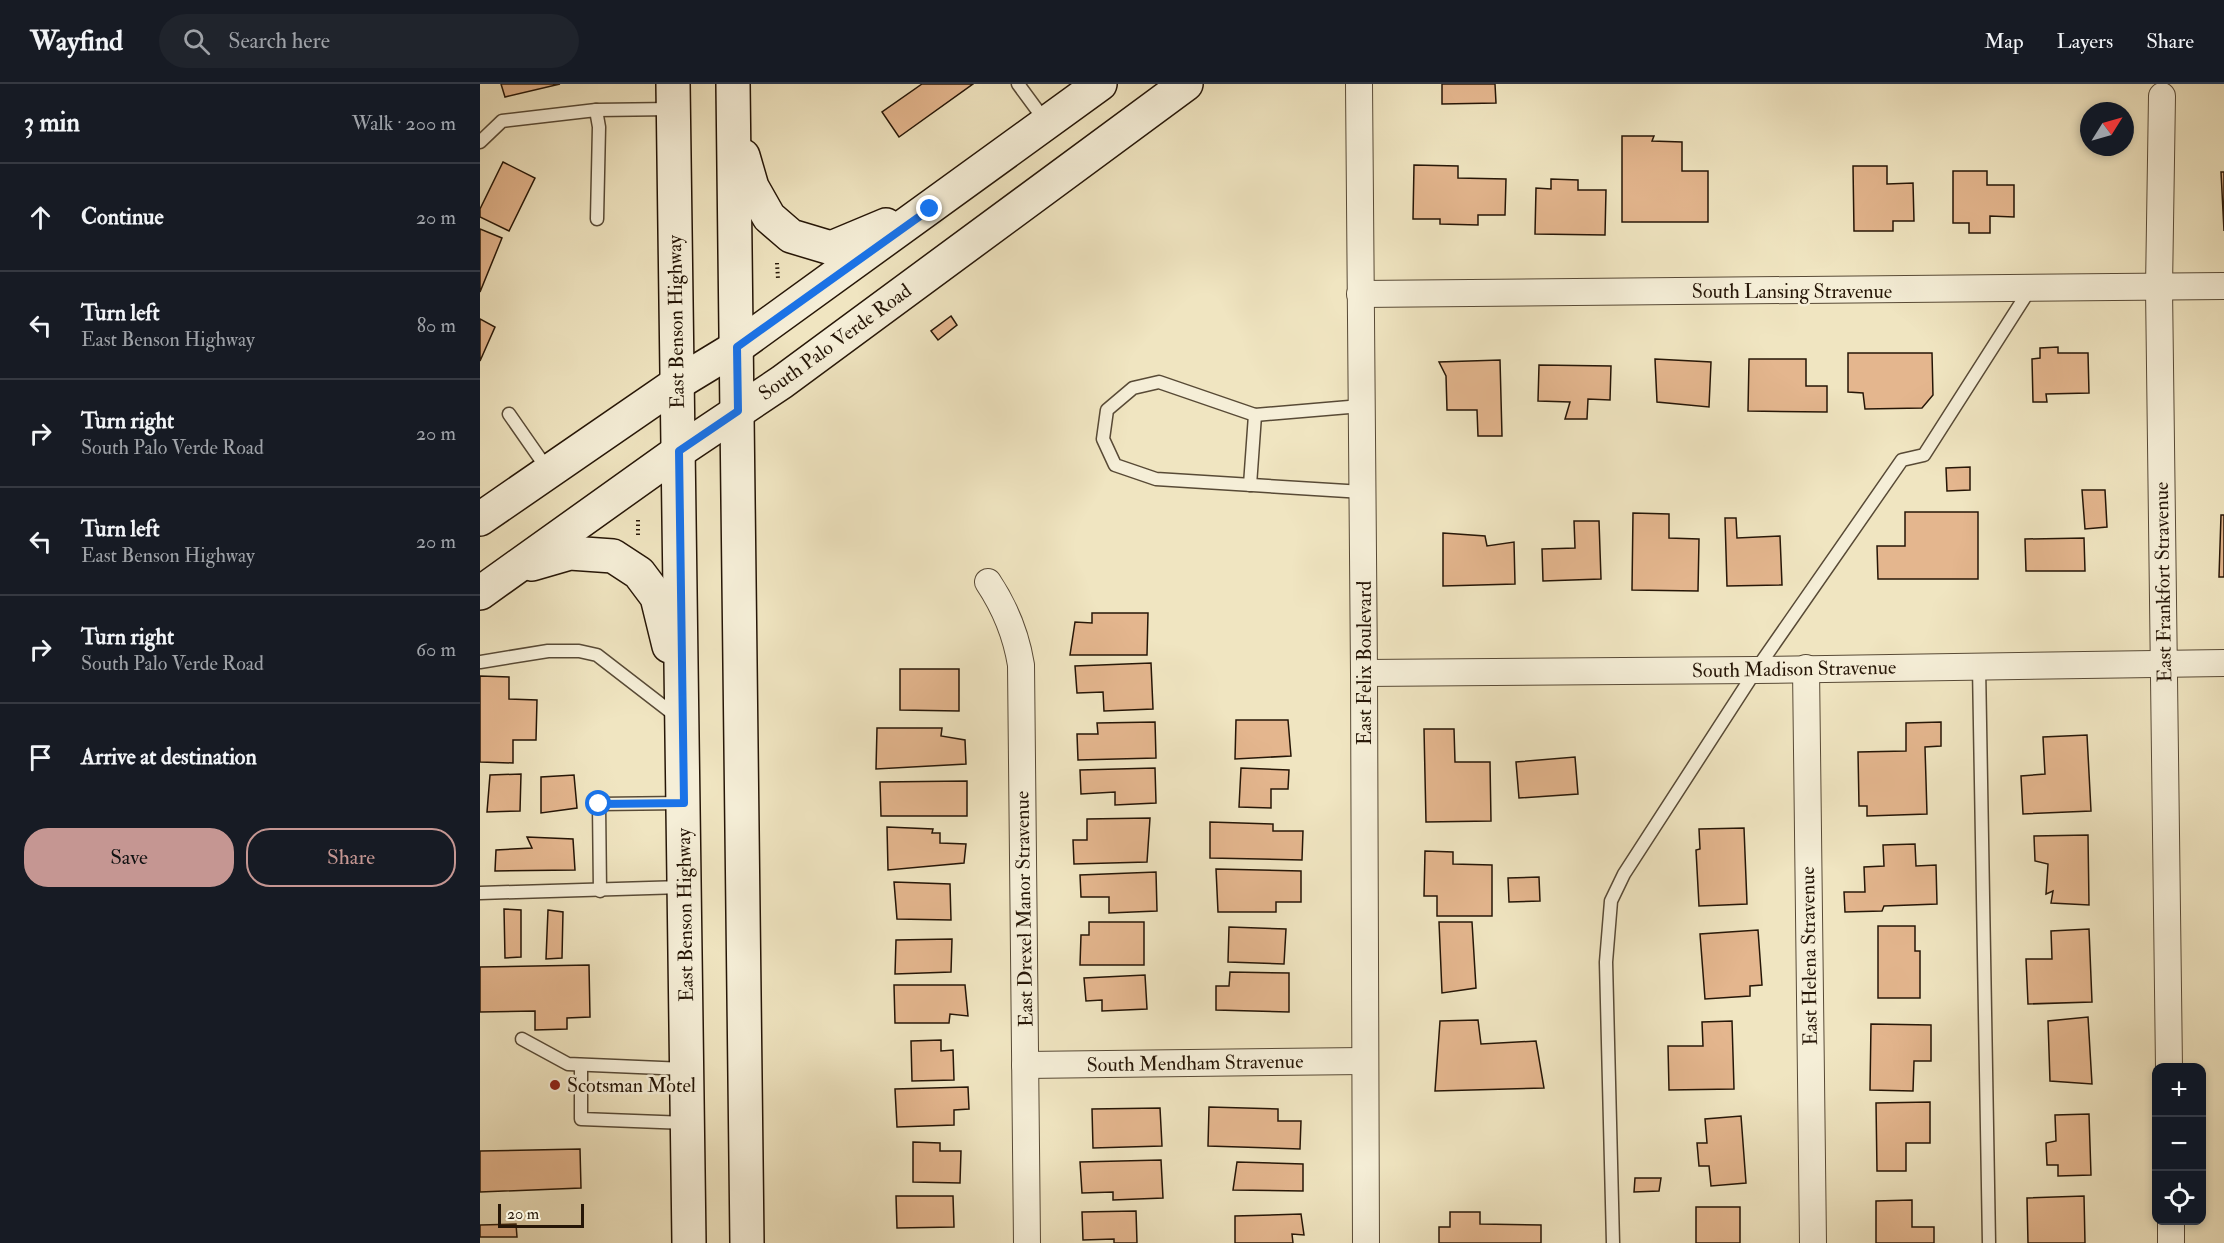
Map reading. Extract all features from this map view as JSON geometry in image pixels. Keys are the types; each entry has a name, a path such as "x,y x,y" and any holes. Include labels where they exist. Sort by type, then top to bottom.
{"main road":[{"path":"733,84 747,1243"},
{"path":"480,519 676,384 737,347 1100,84"},
{"name":"South Palo Verde Road","path":"480,593 679,451 782,382 1186,84"},
{"name":"East Benson Highway","path":"673,97 689,1243"},
{"path":"733,121 752,187 769,217 791,236 831,248 930,209"},
{"path":"513,570 570,553 613,556 639,573 657,597 671,651 682,720"}],"street":[{"name":"East Felix Boulevard","path":"1359,84 1366,1243"},
{"name":"East Frankfort Stravenue","path":"2166,90 2159,288 2169,1063"},
{"name":"South Lansing Stravenue","path":"1360,294 2224,286"},
{"name":"East Drexel Manor Stravenue","path":"988,582 1011,621 1021,665 1027,1243"},
{"name":"South Madison Stravenue","path":"1364,673 2224,663"},
{"name":"East Helena Stravenue","path":"1806,668 1813,1243"},
{"name":"South Mendham Stravenue","path":"1025,1065 1364,1061"},
{"path":"2171,1225 2171,1243"}],"lane":[{"path":"1018,84 1047,123"},
{"path":"480,142 502,121 596,110 673,97"},
{"path":"596,110 599,127 597,219"},
{"path":"1613,1243 1606,962 1611,901 1624,874 1756,670 1902,460 1924,455 2030,289"},
{"path":"1361,406 1255,415 1159,382 1133,388 1107,410 1103,439 1115,465 1156,479 1363,492"},
{"path":"509,414 549,472"},
{"path":"1250,485 1255,415"},
{"path":"480,662 548,651 579,651 597,655 682,720"},
{"path":"1979,666 1989,1243"},
{"path":"600,891 599,804 684,803"},
{"path":"480,893 685,887"},
{"path":"522,1039 568,1064 687,1069"},
{"path":"581,1065 580,1119 688,1123"}],"path":[{"path":"638,539 645,534"}],"building":[{"path":"501,84 560,84 505,97"},
{"path":"922,84 973,84 899,137 882,112"},
{"path":"1442,84 1495,84 1496,103 1442,104"},
{"path":"1622,136 1654,136 1652,141 1682,142 1682,171 1708,171 1708,222 1622,222"},
{"path":"503,162 535,178 509,231 480,217 480,209"},
{"path":"1414,165 1458,166 1458,178 1506,179 1505,215 1478,215 1478,225 1440,224 1440,219 1413,219"},
{"path":"1853,166 1887,166 1887,184 1913,183 1914,221 1893,221 1893,231 1854,231"},
{"path":"1953,171 1987,171 1987,185 2014,185 2014,217 1990,216 1990,233 1969,233 1969,223 1953,223"},
{"path":"2221,172 2224,172 2224,231"},
{"path":"1551,179 1578,180 1578,190 1606,190 1605,235 1535,234 1536,188 1551,189"},
{"path":"480,229 502,238 480,292"},
{"path":"951,316 957,325 938,340 931,331"},
{"path":"480,319 495,327 480,361"},
{"path":"2058,347 2058,353 2088,353 2089,393 2046,394 2047,402 2033,402 2032,359 2040,358 2040,348"},
{"path":"1848,353 1932,353 1933,395 1922,408 1865,409 1863,393 1848,392"},
{"path":"1655,359 1711,362 1709,407 1657,402"},
{"path":"1749,359 1806,359 1806,386 1827,386 1827,412 1748,411"},
{"path":"1500,360 1502,436 1478,436 1477,410 1447,410 1446,376 1439,362"},
{"path":"1539,365 1611,366 1610,400 1588,399 1587,419 1565,419 1570,402 1538,401"},
{"path":"1970,467 1970,490 1947,491 1946,468"},
{"path":"2082,490 2105,490 2107,527 2085,529"},
{"path":"1905,512 1978,512 1978,579 1878,579 1877,546 1905,546"},
{"path":"1633,513 1669,514 1669,538 1699,539 1698,591 1632,590"},
{"path":"2221,515 2224,515 2224,577 2219,577"},
{"path":"1725,518 1736,518 1737,538 1780,536 1782,585 1727,586"},
{"path":"1574,521 1599,521 1601,579 1543,581 1542,549 1575,548"},
{"path":"1443,533 1485,536 1487,546 1514,542 1515,584 1443,586"},
{"path":"2084,538 2085,571 2026,571 2025,539"},
{"path":"1092,613 1148,613 1147,655 1070,655 1075,622 1092,623"},
{"path":"1151,663 1153,709 1104,711 1103,692 1077,693 1075,666"},
{"path":"900,669 959,669 959,711 900,710"},
{"path":"480,676 509,677 509,699 537,700 536,740 513,740 513,763 480,762"},
{"path":"1236,720 1288,720 1291,756 1235,759"},
{"path":"1155,722 1156,758 1078,760 1077,734 1098,734 1097,723"},
{"path":"1941,722 1941,746 1925,747 1927,814 1867,816 1867,806 1859,806 1858,752 1906,751 1906,723"},
{"path":"877,728 942,728 941,736 965,740 966,764 876,769"},
{"path":"1424,729 1454,729 1455,762 1490,762 1491,821 1426,822"},
{"path":"2087,735 2091,811 2023,814 2021,776 2045,774 2043,737"},
{"path":"1575,757 1578,794 1519,798 1516,762"},
{"path":"1155,768 1156,803 1115,805 1115,792 1081,794 1080,770"},
{"path":"1241,768 1289,770 1288,789 1271,789 1271,808 1239,807"},
{"path":"521,774 520,811 487,812 490,775"},
{"path":"574,775 577,808 541,813 541,777"},
{"path":"967,781 967,816 881,816 880,782"},
{"path":"1150,818 1147,862 1074,864 1073,840 1087,840 1087,819"},
{"path":"1210,822 1273,824 1273,831 1303,831 1302,860 1210,858"},
{"path":"887,827 933,829 932,833 940,833 940,843 966,844 964,863 888,870"},
{"path":"1744,828 1747,904 1699,906 1696,850 1700,849 1699,829"},
{"path":"2088,835 2089,905 2051,903 2053,891 2046,894 2048,864 2035,861 2034,836"},
{"path":"527,837 573,839 575,870 495,871 496,850 532,848"},
{"path":"1915,844 1916,866 1936,865 1937,904 1884,906 1882,911 1845,912 1844,892 1865,892 1864,867 1884,866 1883,845"},
{"path":"1425,851 1453,852 1453,864 1492,865 1492,916 1437,916 1437,896 1424,896"},
{"path":"1216,869 1301,871 1301,902 1276,902 1276,912 1218,912"},
{"path":"1156,872 1157,911 1109,913 1109,897 1081,897 1080,875"},
{"path":"1539,877 1540,901 1509,902 1508,878"},
{"path":"894,882 950,884 951,920 897,919"},
{"path":"504,909 521,910 521,957 505,958"},
{"path":"548,910 563,912 562,958 546,959"},
{"path":"1089,922 1144,922 1144,965 1080,965 1081,935 1089,935"},
{"path":"1439,922 1472,922 1476,988 1442,993"},
{"path":"1878,926 1915,926 1915,951 1920,951 1920,998 1878,998"},
{"path":"1229,927 1286,929 1284,964 1228,962"},
{"path":"2089,929 2092,1002 2028,1004 2026,959 2052,959 2051,931"},
{"path":"1758,930 1762,985 1750,986 1750,996 1705,999 1700,934"},
{"path":"952,939 951,972 895,974 896,940"},
{"path":"589,965 590,1017 567,1018 567,1029 535,1030 535,1011 480,1012 480,967"},
{"path":"1230,972 1289,973 1289,1012 1216,1010 1216,986 1229,986"},
{"path":"1145,975 1147,1009 1102,1011 1102,1000 1086,1001 1084,978"},
{"path":"894,985 965,985 968,1016 950,1014 949,1023 895,1023"},
{"path":"2088,1017 2092,1084 2050,1081 2048,1021"},
{"path":"1478,1020 1481,1044 1536,1041 1544,1088 1435,1091 1440,1021"},
{"path":"1732,1021 1734,1089 1669,1090 1668,1046 1703,1046 1702,1022"},
{"path":"1871,1024 1931,1025 1931,1061 1914,1061 1913,1091 1870,1090"},
{"path":"941,1040 941,1051 953,1050 954,1080 912,1081 911,1041"},
{"path":"968,1087 969,1109 954,1110 954,1125 897,1127 895,1089"},
{"path":"1930,1102 1930,1143 1906,1143 1906,1171 1877,1171 1876,1103"},
{"path":"1209,1107 1278,1109 1278,1121 1301,1121 1300,1149 1208,1146"},
{"path":"1160,1108 1162,1146 1093,1148 1092,1109"},
{"path":"2089,1114 2091,1175 2058,1176 2058,1165 2047,1165 2046,1143 2056,1141 2055,1115"},
{"path":"1741,1116 1746,1183 1711,1186 1709,1166 1699,1166 1697,1143 1707,1143 1705,1119"},
{"path":"913,1142 940,1143 940,1151 961,1151 960,1183 913,1182"},
{"path":"580,1149 581,1188 480,1192 480,1151"},
{"path":"1161,1160 1163,1198 1113,1200 1113,1192 1082,1193 1080,1162"},
{"path":"1237,1162 1303,1164 1303,1191 1233,1190"},
{"path":"1635,1178 1661,1178 1659,1191 1634,1192"},
{"path":"896,1196 953,1196 954,1227 897,1228"},
{"path":"2084,1196 2085,1243 2028,1243 2027,1198"},
{"path":"1912,1200 1912,1227 1934,1227 1934,1243 1876,1243 1876,1201"},
{"path":"1696,1207 1740,1207 1740,1243 1696,1243"},
{"path":"1136,1211 1137,1243 1114,1243 1114,1239 1083,1240 1082,1212"},
{"path":"1450,1212 1480,1212 1480,1224 1541,1225 1541,1243 1439,1243 1439,1227 1450,1227"},
{"path":"1301,1214 1304,1235 1292,1234 1293,1243 1235,1243 1235,1216"},
{"path":"516,1224 517,1237 480,1237 480,1225"}],"place":[{"name":"Scotsman Motel","path":"555,1085"}],"route":[{"path":"599,804 684,803 679,451 738,411 737,347 930,209"}]}
